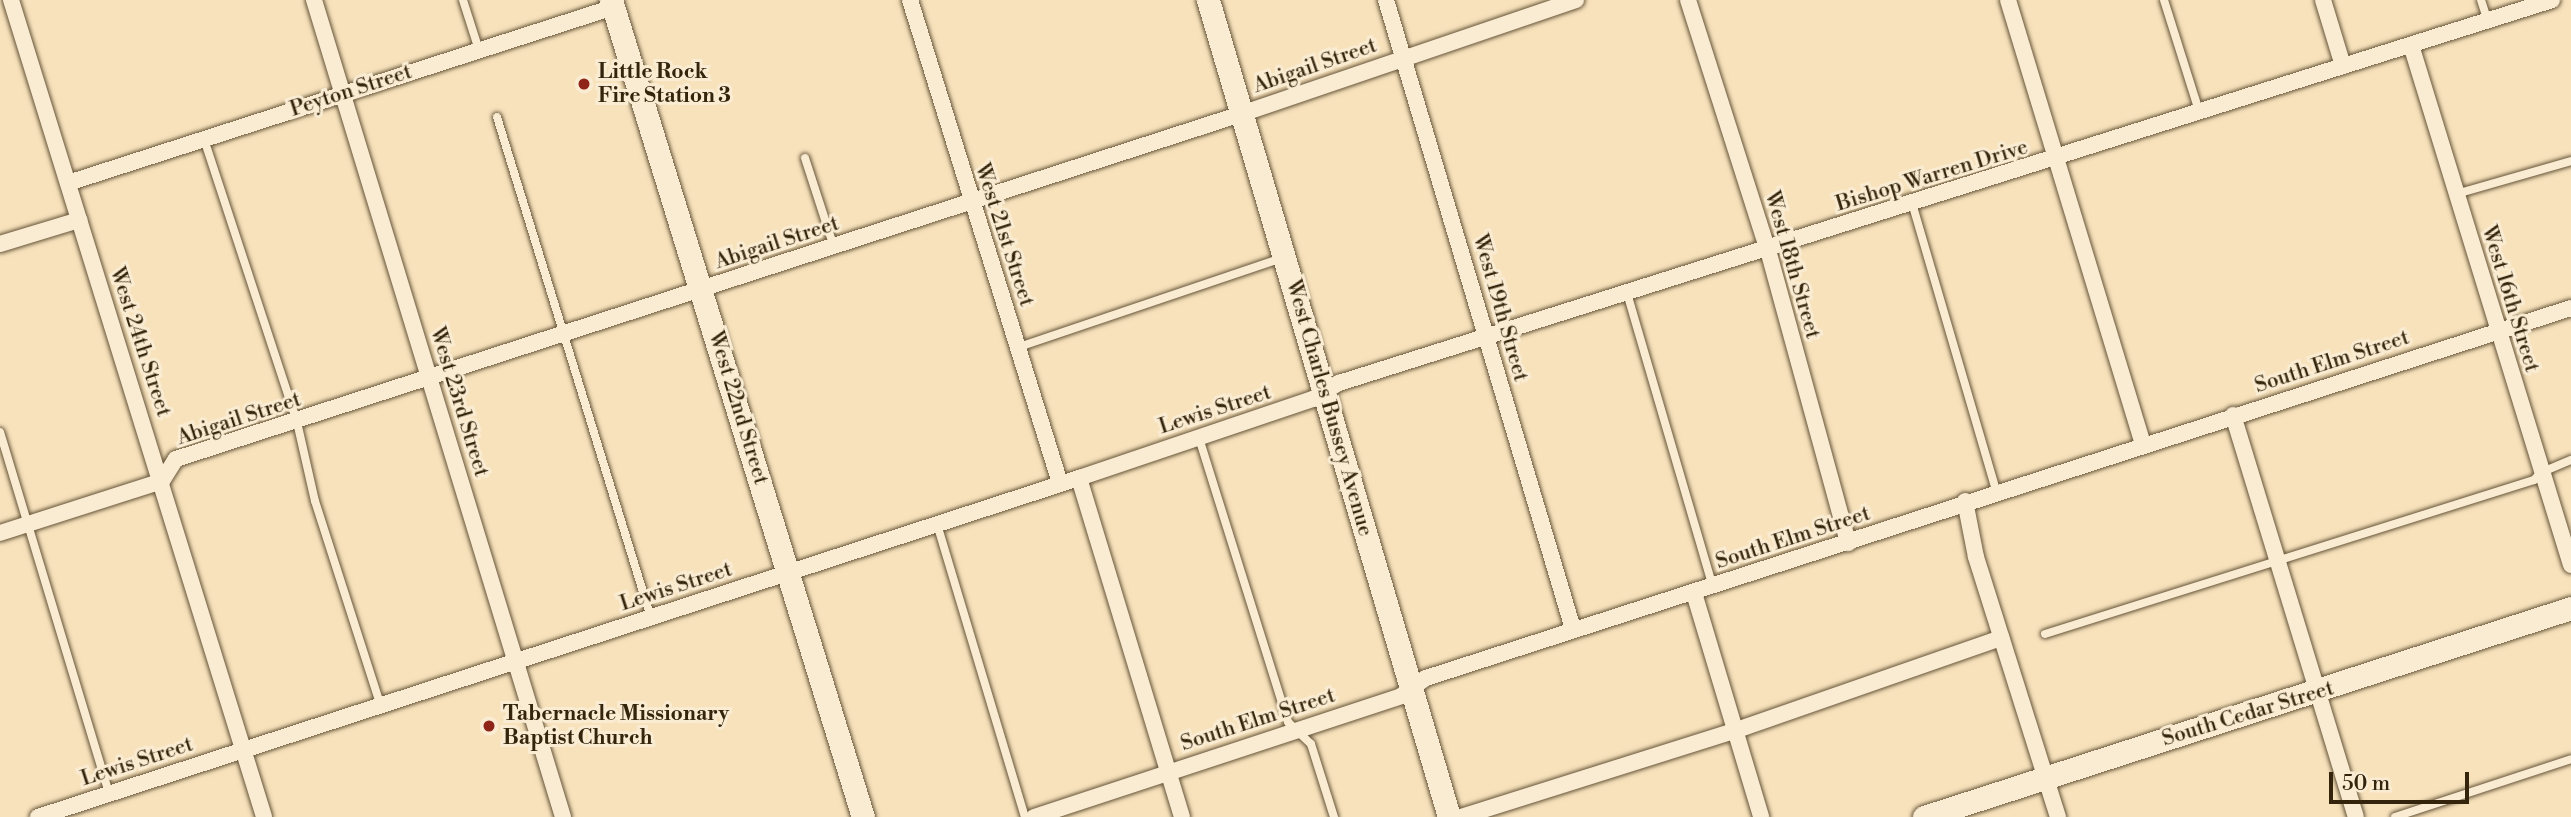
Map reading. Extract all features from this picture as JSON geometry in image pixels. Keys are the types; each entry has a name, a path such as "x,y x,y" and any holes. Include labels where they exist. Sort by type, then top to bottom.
{"street":[{"name":"West 24th Street","path":"11,0 264,817"},
{"name":"West 23rd Street","path":"314,0 564,817"},
{"name":"West 21st Street","path":"910,0 970,202 1019,347 1060,483"},
{"name":"West Charles Bussey Avenue","path":"1208,0 1449,817"},
{"name":"West 19th Street","path":"1386,0 1573,629"},
{"name":"Abigail Street","path":"0,533 162,481 176,459 430,379 1241,114 1576,0"},
{"name":"West 18th Street","path":"1688,0 1768,250 1848,543"},
{"path":"2008,0 2054,160 2143,443"},
{"path":"2323,0 2343,66"},
{"name":"Bishop Warren Drive","path":"1325,390 2552,0"},
{"name":"Peyton Street","path":"68,183 620,2"},
{"name":"West 22nd Street","path":"620,2 701,289 863,817"},
{"name":"West 16th Street","path":"2411,45 2540,473 2571,565"},
{"path":"0,244 79,220"},
{"name":"South Elm Street","path":"1034,817 1401,696 1426,678 1573,629 1713,587 2143,443 2571,308"},
{"name":"Lewis Street","path":"38,817 1079,478 1313,399 1325,390"},
{"path":"2233,415 2275,562 2356,817"},
{"path":"1079,478 1182,817"},
{"path":"1965,501 1976,557 2058,817"},
{"path":"1694,593 1761,817"},
{"name":"South Cedar Street","path":"1924,817 2571,608"},
{"path":"1461,817 1734,731 2001,638"}],"lane":[{"path":"463,0 479,50"},
{"path":"2164,0 2200,114"},
{"path":"2481,0 2488,21"},
{"path":"497,117 651,618"},
{"path":"204,139 297,422 315,501 381,706"},
{"path":"805,158 834,247"},
{"path":"2456,194 2571,161"},
{"path":"1912,203 1996,491"},
{"path":"1019,347 1284,257"},
{"path":"1627,293 1713,587"},
{"path":"0,432 109,794"},
{"path":"1199,437 1288,722 1311,744 1334,817"},
{"path":"2045,634 2534,480 2540,473 2571,460"},
{"path":"937,524 1025,817"},
{"path":"2395,817 2571,759"}],"place":[{"name":"Little Rock Fire Station 3","path":"584,84"},
{"name":"Tabernacle Missionary Baptist Church","path":"489,726"}]}
